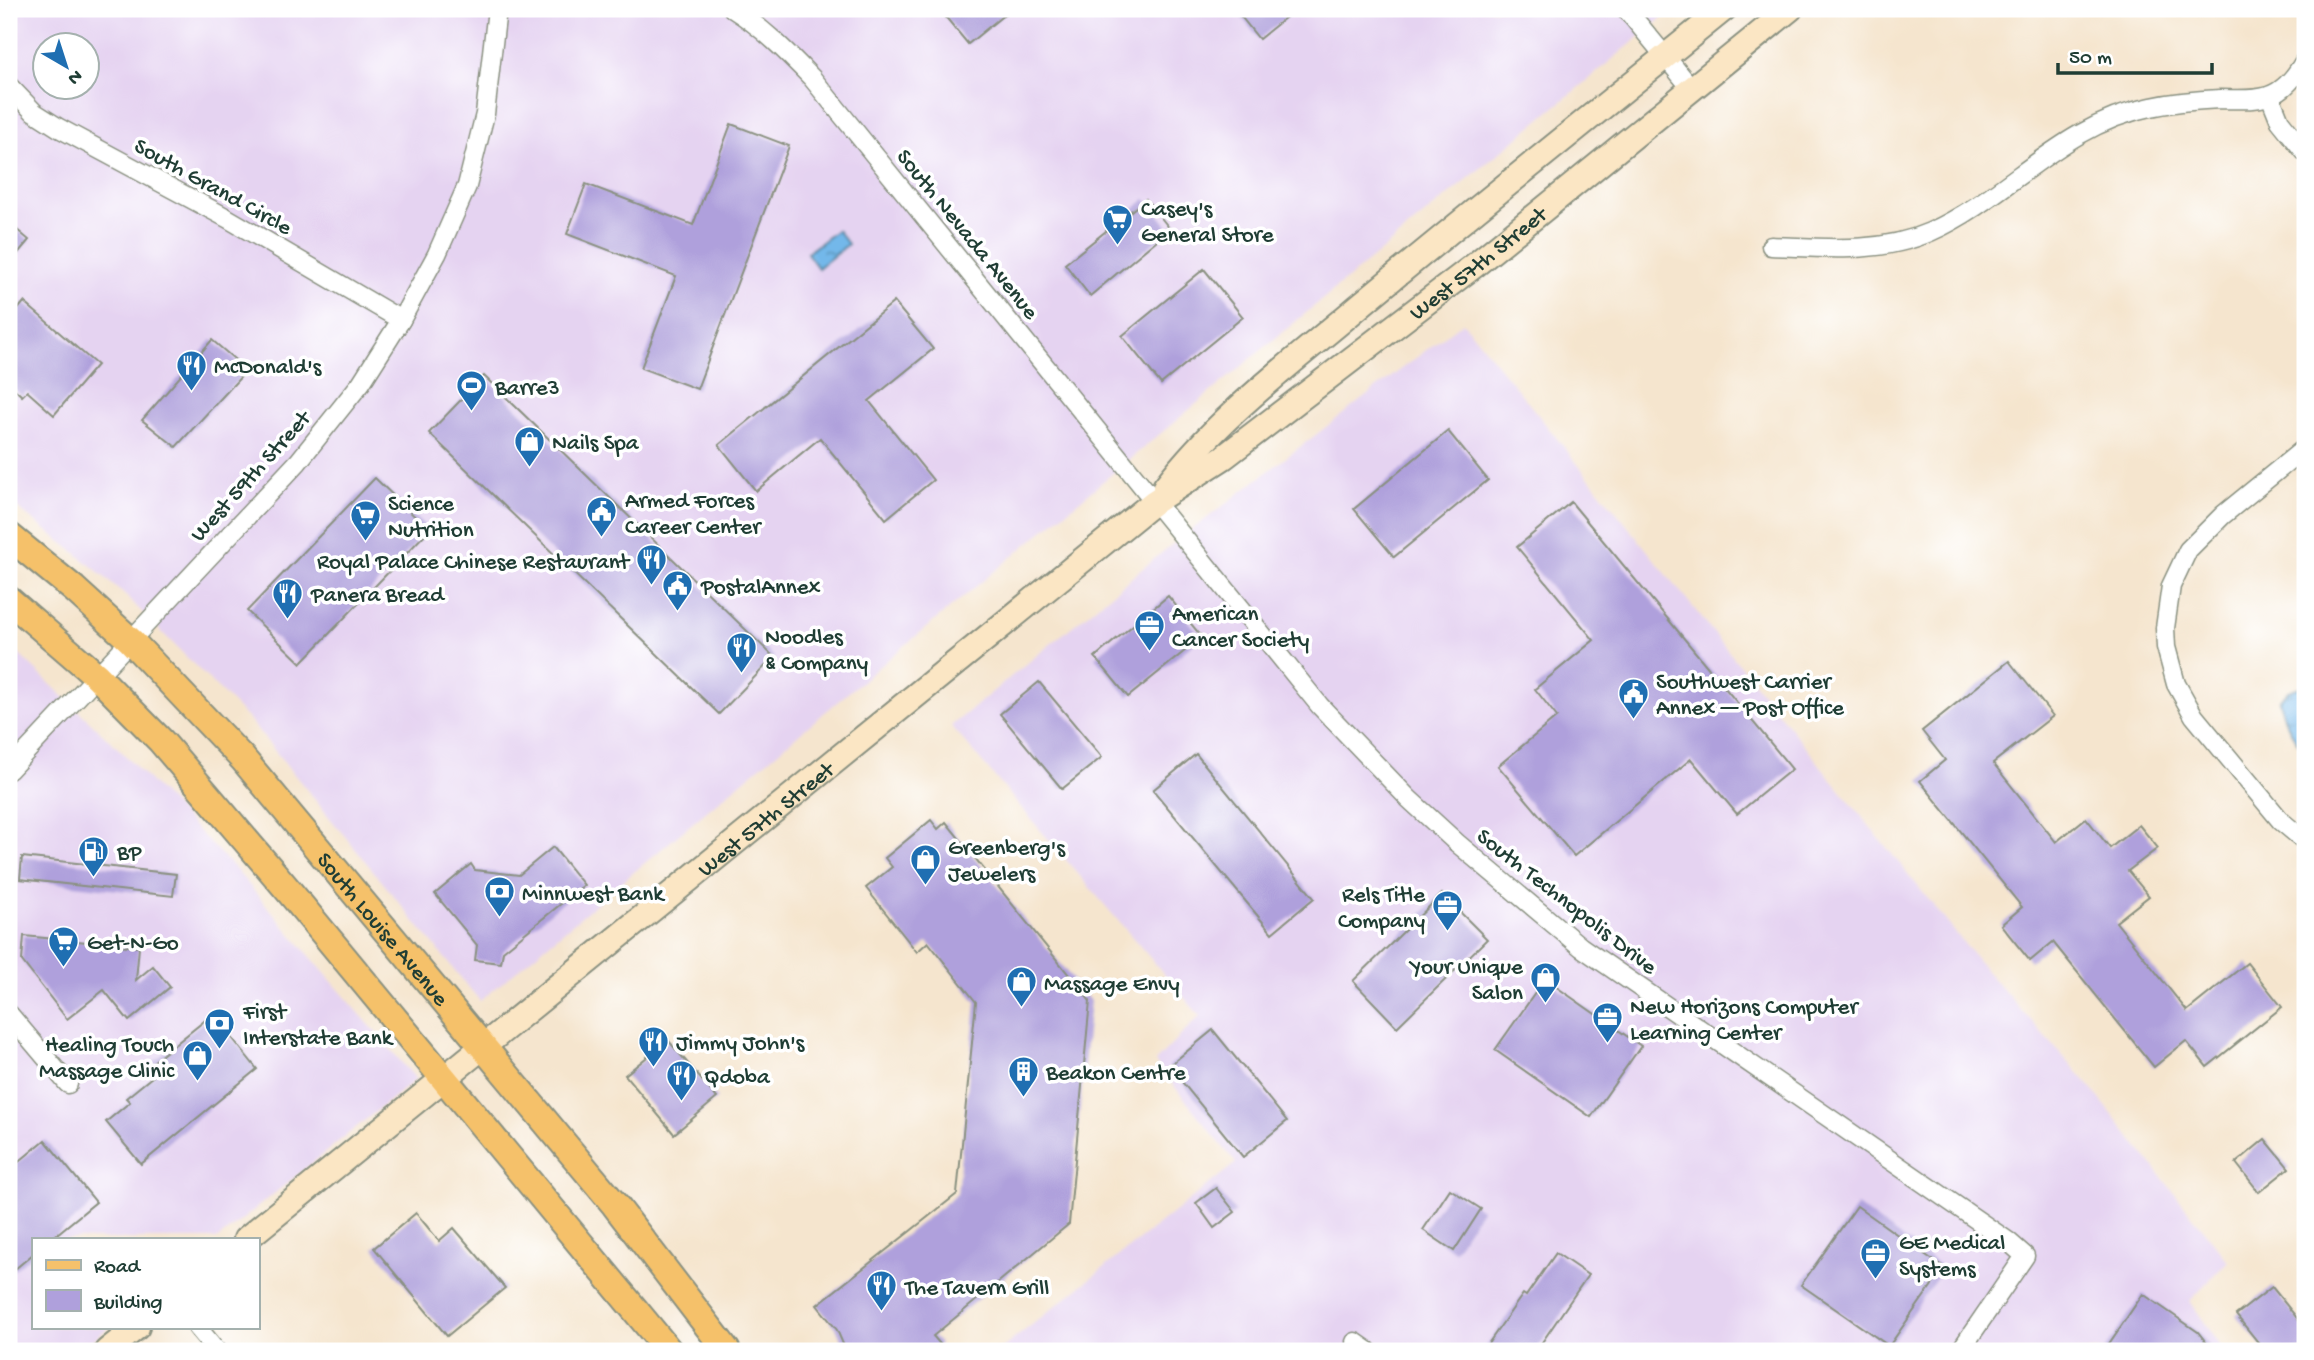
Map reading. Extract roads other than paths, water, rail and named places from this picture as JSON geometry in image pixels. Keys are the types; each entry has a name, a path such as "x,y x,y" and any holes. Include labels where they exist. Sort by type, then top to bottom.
{"main road":[{"name":"West 57th Street","path":"1154,502 1188,457 1242,405 1724,9"},
{"name":"West 57th Street","path":"247,1238 1154,502 1224,457 1475,265 1790,9"},
{"name":"South Louise Avenue","path":"9,536 74,589 131,641 243,759 615,1205 727,1351"},
{"path":"9,600 97,676 160,741 668,1351"},
{"path":"107,1351 136,1328"}],"street":[{"name":"West 59th Street","path":"9,770 298,462 361,383 401,320 437,254 467,186 485,114 498,9"},
{"name":"South Nevada Avenue","path":"733,9 763,31 812,78 1154,502"},
{"path":"1626,9 1692,89"},
{"path":"1772,246 1857,248 1882,245 1927,233 1969,211 2049,152 2105,121 2171,103 2270,96 2291,80 2305,60"},
{"name":"South Grand Circle","path":"9,86 34,112 59,128 227,218 401,320"},
{"path":"2270,96 2280,121 2305,152"},
{"path":"2305,448 2223,516 2188,550 2171,586 2165,628 2166,648 2176,684 2194,716 2281,821 2305,841"},
{"name":"South Technopolis Drive","path":"1154,502 1320,706 1409,799 1457,843 1581,947 2025,1256 1960,1351"},
{"path":"9,1014 68,1084"},
{"path":"198,1328 217,1351"}],"water":[{"path":"837,230 848,244 818,268 807,253"},
{"path":"2305,685 2305,751 2289,727 2279,700 2289,691"}],"place":[{"name":"Casey's General Store","path":"1118,247"},
{"name":"McDonald's","path":"191,392"},
{"name":"Barre3","path":"472,413"},
{"name":"Nails Spa","path":"529,468"},
{"name":"Armed Forces Career Center","path":"602,539"},
{"name":"Science Nutrition","path":"365,542"},
{"name":"Royal Palace Chinese Restaurant","path":"652,587"},
{"name":"PostalAnnex","path":"678,612"},
{"name":"Panera Bread","path":"288,620"},
{"name":"American Cancer Society","path":"1149,652"},
{"name":"Noodles & Company","path":"742,675"},
{"name":"Southwest Carrier Annex — Post Office","path":"1633,720"},
{"name":"BP","path":"94,878"},
{"name":"Greenberg's Jewelers","path":"925,886"},
{"name":"Minnwest Bank","path":"499,919"},
{"name":"Rels Title Company","path":"1448,933"},
{"name":"Get-N-Go","path":"64,968"},
{"name":"Your Unique Salon","path":"1546,1005"},
{"name":"Massage Envy","path":"1021,1009"},
{"name":"New Horizons Computer Learning Center","path":"1607,1045"},
{"name":"First Interstate Bank","path":"220,1050"},
{"name":"Jimmy John's","path":"653,1068"},
{"name":"Healing Touch Massage Clinic","path":"197,1083"},
{"name":"Beakon Centre","path":"1023,1098"},
{"name":"Qdoba","path":"681,1102"},
{"name":"GE Medical Systems","path":"1876,1281"},
{"name":"The Tavern Grill","path":"882,1313"}]}
